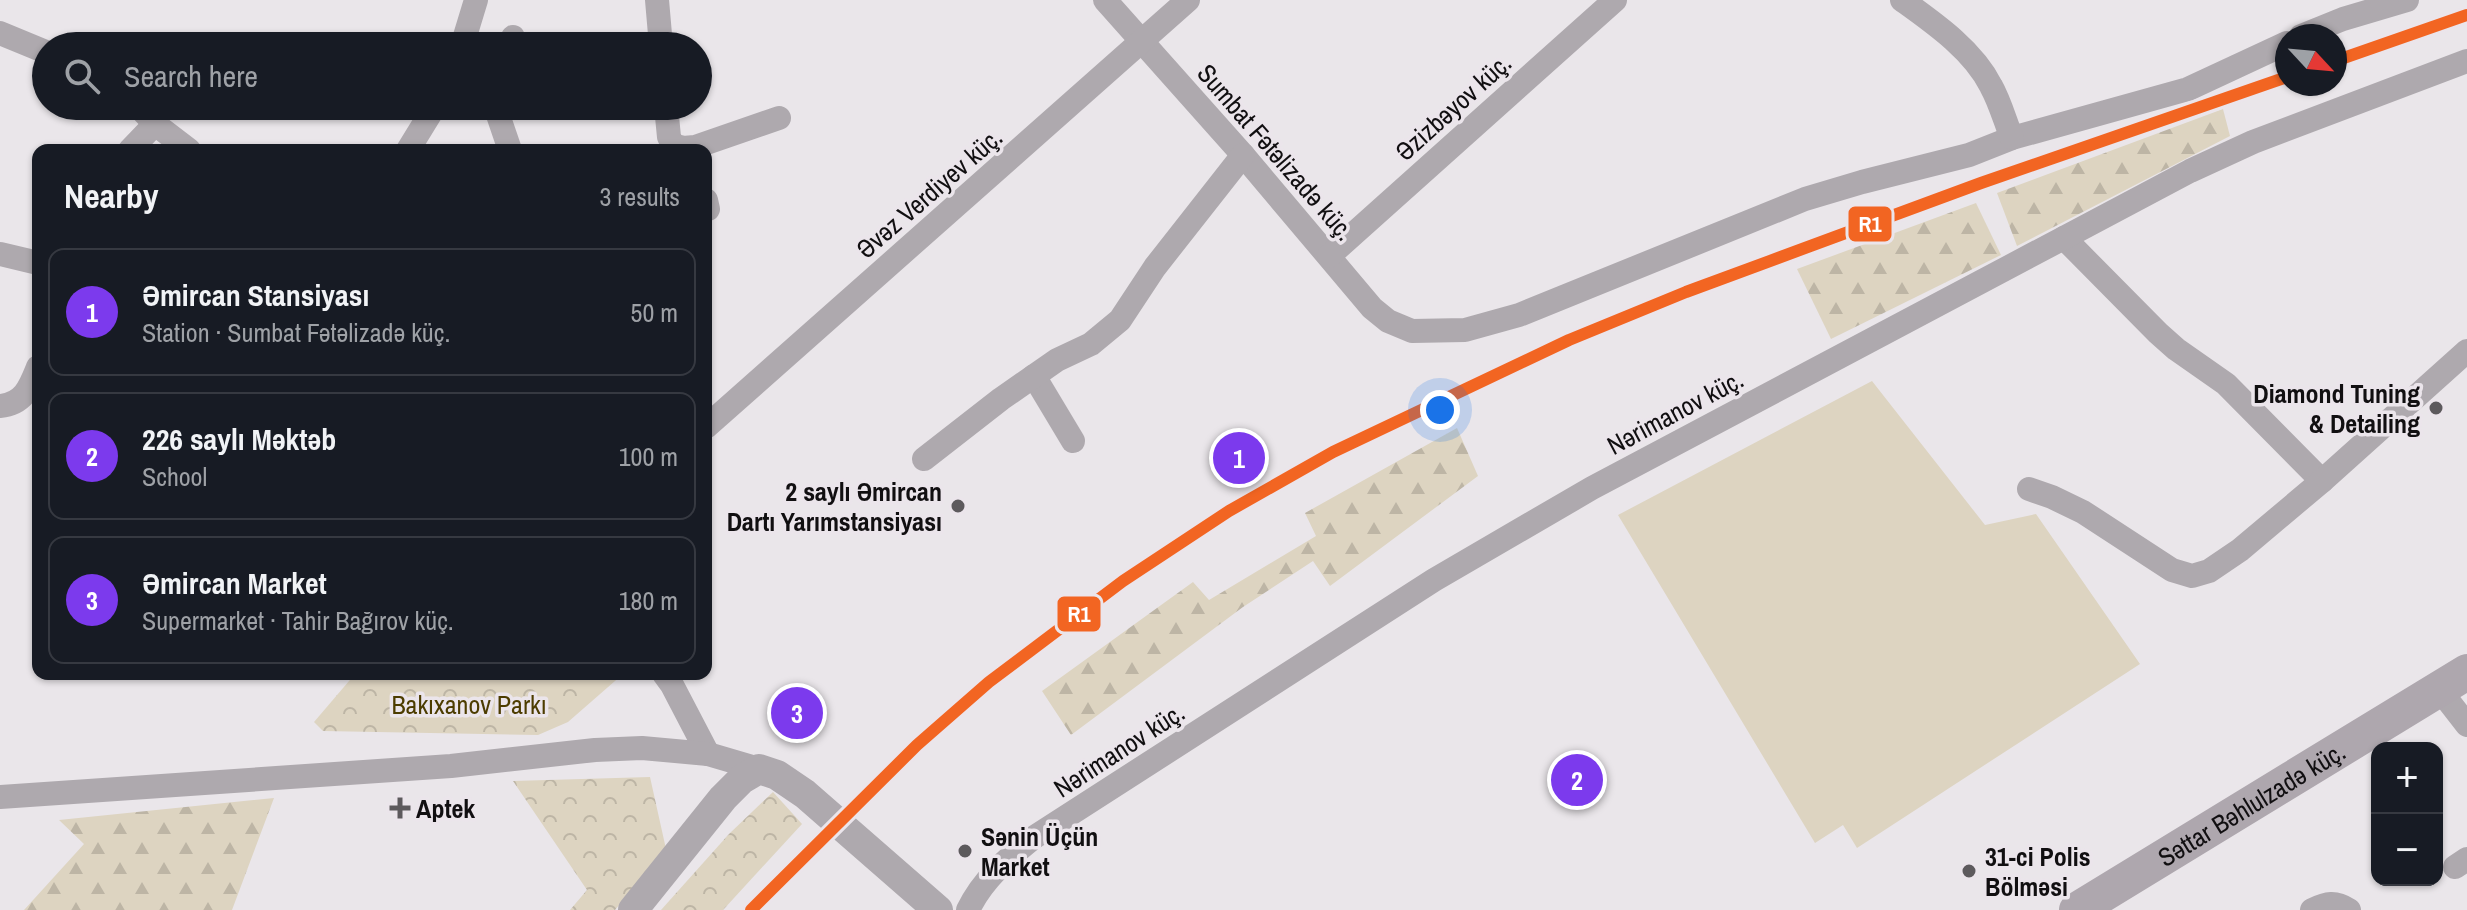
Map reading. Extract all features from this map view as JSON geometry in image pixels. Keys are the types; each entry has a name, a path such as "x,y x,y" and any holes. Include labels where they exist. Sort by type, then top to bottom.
{"main road":[{"name":"Səttar Bəhlulzadə küç.","path":"2095,905 2453,680"}],"street":[{"path":"466,32 476,0"},
{"path":"657,0 660,32"},
{"name":"Sumbat Fətəlizadə küç.","path":"1105,0 1243,155 1372,308 1388,321 1412,331 1465,330 1519,315 1805,199 1969,155 2012,138"},
{"name":"Əvəz Verdiyev küç.","path":"712,422 1188,0"},
{"name":"Əzizbəyov küç.","path":"1329,256 1615,0"},
{"path":"1902,0 1930,20 1970,57 1991,84 2012,138 2188,89 2275,49"},
{"path":"2319,24 2340,10 2407,0"},
{"path":"0,33 32,46"},
{"name":"Nərimanov küç.","path":"968,910 986,880 1033,838 1434,580 1648,457 2190,171 2253,142 2467,61"},
{"path":"707,144 779,118"},
{"path":"151,120 181,144"},
{"path":"412,144 426,120"},
{"path":"497,120 507,144"},
{"path":"667,120 672,144"},
{"path":"136,144 155,124"},
{"path":"924,459 1034,376 1057,360 1091,344 1120,320 1155,267 1243,155"},
{"path":"2064,238 2158,333 2226,384 2322,481"},
{"path":"0,254 32,262"},
{"path":"2029,489 2083,512 2172,570 2192,576 2209,571 2240,550 2322,481 2467,351"},
{"path":"1034,376 1073,441"},
{"path":"0,406 16,403 28,391 32,381"},
{"path":"668,680 708,754"},
{"path":"2453,680 2467,725"},
{"path":"0,797 451,766 595,750 655,748 708,754 788,781 938,910"},
{"path":"633,910 723,798 742,779 759,769"},
{"path":"2312,910 2324,904 2337,903 2349,910"}],"green space":[{"path":"2223,109 2230,136 2017,246 1997,193"},
{"path":"1976,203 2001,255 1831,339 1797,269"},
{"path":"1872,381 1985,525 2036,514 2140,664 1857,848 1843,825 1815,843 1618,515"},
{"path":"1457,428 1478,476 1330,586 1313,561 1243,607 1071,735 1042,691 1193,582 1209,600 1316,536 1305,513"},
{"name":"Bakıxanov Parkı","path":"350,680 616,680 568,722 538,735 323,731 314,722"},
{"path":"650,777 666,849 615,910 570,910 587,890 513,781"},
{"path":"773,792 802,824 723,910 661,910 729,834"},
{"path":"274,798 232,910 24,910 84,844 59,820"}],"transit line":[{"name":"R1","path":"2347,57 2467,15"},
{"name":"R1","path":"751,910 917,745 989,682 1123,581 1229,511 1333,452 1569,340 1686,292 1981,183 2275,81"}],"place":[{"name":"Diamond Tuning & Detailing","path":"2436,408"},
{"name":"Əmircan Stansiyası","path":"1239,458"},
{"name":"2 saylı Əmircan Dartı Yarımstansiyası","path":"958,506"},
{"name":"Əmircan Market","path":"797,713"},
{"name":"226 saylı Məktəb","path":"1577,780"},
{"name":"Aptek","path":"400,808"},
{"name":"Sənin Üçün Market","path":"965,851"},
{"name":"31-ci Polis Bölməsi","path":"1969,871"}]}
